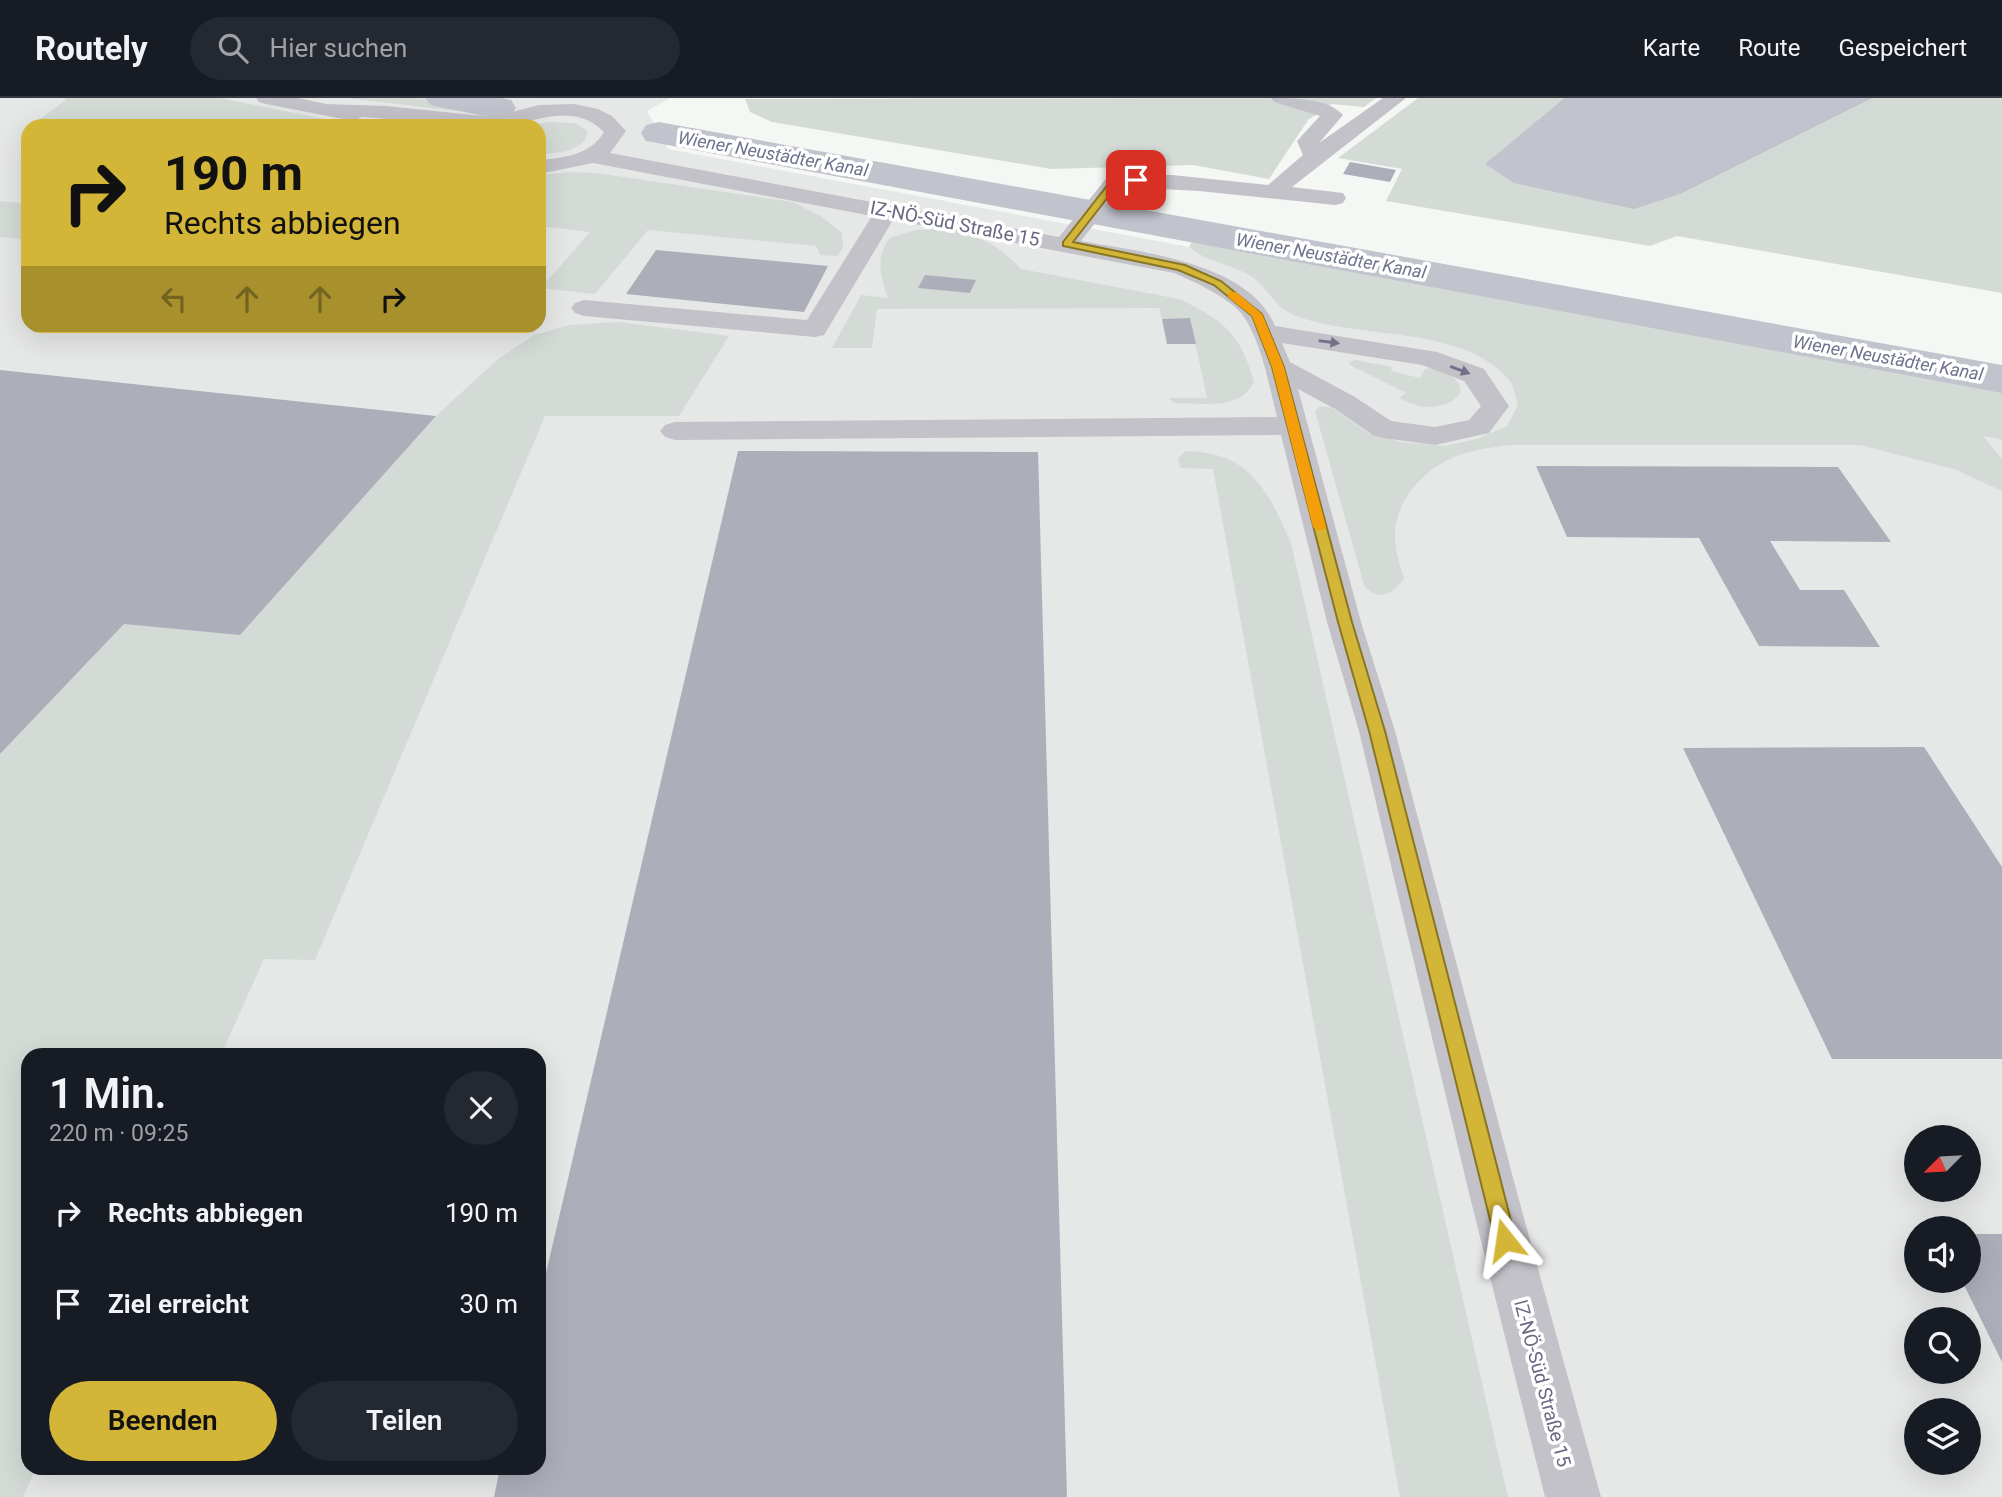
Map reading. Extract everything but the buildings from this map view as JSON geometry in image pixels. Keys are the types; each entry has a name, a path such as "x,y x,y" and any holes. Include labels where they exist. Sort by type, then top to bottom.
{"street":[{"path":"266,98 370,119"},
{"path":"1281,98 1321,108 1333,116 1308,141 1314,158"},
{"path":"1272,193 1314,158 1396,98"},
{"path":"588,113 613,101"},
{"path":"329,109 444,119"},
{"path":"509,119 540,111 588,113 607,120 615,131 610,144 592,156 546,166"},
{"name":"IZ-NÖ-Süd Straße 15","path":"592,156 1181,267 1218,283 1257,314 1271,350 1293,426 1377,731 1492,1189 1573,1497"},
{"path":"1066,244 1117,180 1214,184 1272,193 1335,198"},
{"path":"584,308 816,329 887,210"},
{"path":"1271,350 1427,358 1475,375 1495,405 1479,427 1435,436 1383,429 1271,350"},
{"path":"676,431 1293,426"}],"shaded area":[{"path":"0,98 670,98 647,111 668,149 1189,247 1342,303 2002,440 2002,1497 0,1497"},
{"path":"63,98 220,98 324,119 40,119 67,99"},
{"path":"346,98 418,98 476,108 458,111"},
{"path":"1376,98 1364,107 1332,104 1308,120 1269,179 1193,165 1051,169 772,122 750,112 745,99"},
{"path":"1418,98 1564,98 1486,164 1683,193 1873,98 2002,98 2002,293 1677,236 1650,246 1386,201 1402,169 1338,158"},
{"path":"1564,98 1873,98 1683,193 1634,209 1514,183 1485,164"},
{"path":"546,123 574,123 587,130 586,137 583,143 570,150 546,154"},
{"path":"596,173 793,202 822,217 842,233 843,248 837,256 820,255 816,246 648,230 595,294 546,289 546,282 590,232 546,227 546,174"},
{"path":"0,201 21,203 21,239 0,237"},
{"path":"943,229 986,241 1021,269 1179,299 1208,314 1228,330 1243,352 1254,382 1240,398 1230,401 1208,404 1174,403 1169,398 1207,398 1190,319 1162,319 1159,308 877,309 872,348 832,348 861,295 888,298 880,267 882,252 890,238 915,230"},
{"path":"1193,240 2002,390 2002,440 1983,436 2002,459 2002,491 1954,469 1860,445 1510,445 1487,448 1442,463 1428,473 1406,498 1395,530 1404,578 1395,589 1380,595 1364,585 1315,411 1321,406 1332,408 1369,433 1402,442 1444,446 1477,439 1507,426 1518,405 1512,385 1488,362 1464,349 1436,341 1320,323 1287,312 1251,276 1211,260 1189,247"},
{"path":"619,322 729,336 679,416 545,416 315,960 264,959 224,1048 21,1048 21,1475 33,1475 23,1497 0,1497 0,754 124,624 240,634 436,416 498,359 534,335 570,325"},
{"path":"1356,360 1392,367 1391,371 1420,378 1425,369 1436,369 1455,379 1461,391 1447,404 1418,406 1399,398 1406,393 1350,365 1349,362"},
{"path":"1185,451 1226,458 1241,466 1264,490 1291,543 1508,1497 1400,1497 1213,469 1180,468 1178,459"}],"waterway":[{"name":"Wiener Neustädter Kanal","path":"443,98 498,108"},
{"name":"Wiener Neustädter Kanal","path":"659,133 2002,379"}],"slow traffic":[{"path":"1232,295 1257,314 1278,367 1319,527"}],"route":[{"path":"1136,180 1117,180 1066,244 1181,267 1218,283 1257,314 1278,367 1345,622 1377,731 1505,1240"}]}
